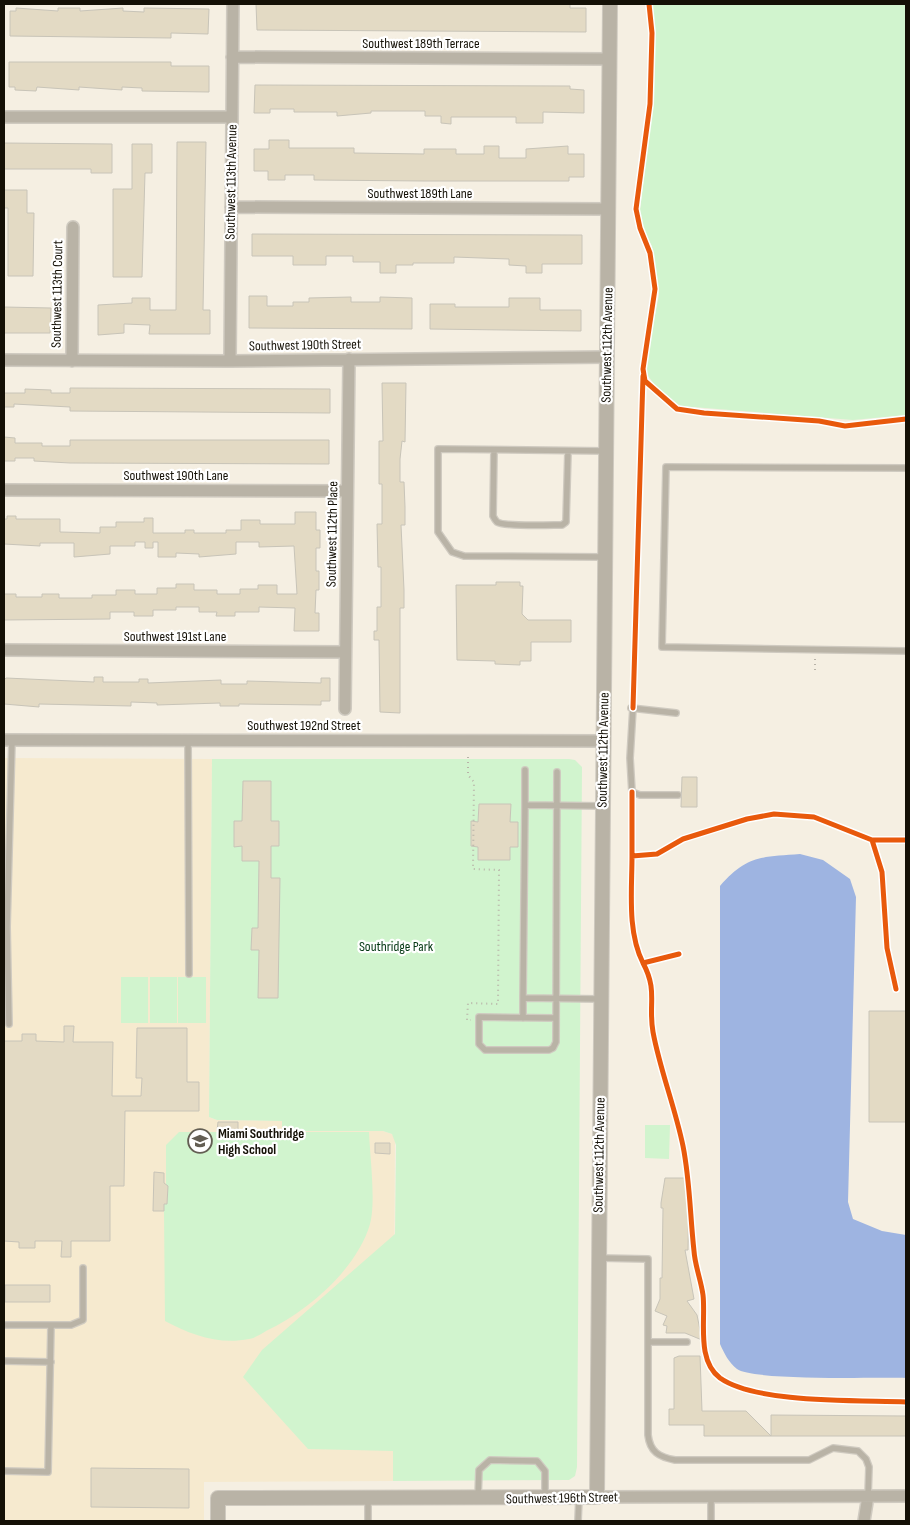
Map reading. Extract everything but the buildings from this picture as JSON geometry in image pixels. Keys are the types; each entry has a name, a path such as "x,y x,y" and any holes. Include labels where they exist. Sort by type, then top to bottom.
{"street":[{"name":"Southwest 113th Avenue","path":"230,361 233,4"},
{"name":"Southwest 112th Avenue","path":"597,1497 610,4"},
{"name":"Southwest 189th Terrace","path":"232,57 610,59"},
{"path":"4,117 232,118"},
{"name":"Southwest 189th Lane","path":"230,207 609,209"},
{"name":"Southwest 113th Court","path":"72,362 73,227"},
{"name":"Southwest 190th Street","path":"4,360 72,362 608,357"},
{"name":"Southwest 112th Place","path":"345,709 349,359"},
{"name":"Southwest 190th Lane","path":"4,490 347,491"},
{"name":"Southwest 191st Lane","path":"4,650 345,652"},
{"name":"Southwest 192nd Street","path":"8,740 604,741"},
{"path":"864,1521 868,1496"},
{"name":"Southwest 196th Street","path":"218,1521 218,1498 545,1499 597,1497 906,1496"}],"lane":[{"path":"605,558 464,556 452,552 438,532 438,449 606,451"},
{"path":"494,450 493,516 496,522 502,524 529,525 562,525 566,522 568,451"},
{"path":"906,468 666,467 662,647 906,651"},
{"path":"676,712 632,708 630,758 632,792 640,795 678,795"},
{"path":"8,740 5,927 8,1024"},
{"path":"188,740 189,974"},
{"path":"523,1018 525,770"},
{"path":"556,1018 479,1017 478,1044 481,1048 549,1050 556,1042 557,772"},
{"path":"525,806 603,806"},
{"path":"523,998 601,999"},
{"path":"598,1258 648,1259 648,1435 650,1447 659,1456 675,1460 809,1460 827,1449 852,1448 863,1454 868,1463 868,1496"},
{"path":"4,1325 71,1325 83,1320 84,1268"},
{"path":"4,1471 48,1472 51,1325"},
{"path":"648,1342 687,1342"},
{"path":"4,1361 51,1362"},
{"path":"478,1498 479,1470 490,1460 537,1461 545,1471 545,1499"},
{"path":"711,1497 711,1521"},
{"path":"368,1498 368,1521"},
{"path":"578,1498 578,1521"}],"path":[{"path":"468,758 468,775 474,782 473,869 499,870 498,1004 468,1003 468,1020 472,1020"}],"shaded area":[{"name":"Miami Southridge High School","path":"4,758 212,759 209,1117 217,1120 282,1121 282,1131 383,1131 392,1134 395,1138 393,1481 204,1482 204,1521 4,1521"}],"green space":[{"path":"651,4 906,4 906,415 853,420 680,406 655,385 644,371 659,295 652,246 640,226 653,81 654,55"},
{"name":"Southridge Park","path":"212,759 569,759 575,760 582,767 577,1467 575,1476 569,1480 393,1481 393,1451 308,1449 243,1377 262,1350 395,1234 396,1145 392,1134 383,1131 282,1131 282,1121 217,1120 209,1117"},
{"path":"121,977 148,977 148,1023 121,1023"},
{"path":"150,977 177,977 177,1023 150,1023"},
{"path":"178,977 206,977 206,1023 178,1023"},
{"path":"645,1125 670,1125 669,1159 645,1158"},
{"path":"179,1132 369,1132 372,1215 363,1241 354,1257 342,1273 313,1301 282,1323 253,1338 238,1341 216,1340 185,1331 165,1321 164,1204 167,1204 168,1186 166,1186 166,1145"}],"water":[{"path":"800,854 823,860 850,879 856,897 848,1202 853,1219 882,1231 906,1235 906,1378 817,1378 748,1373 734,1367 720,1344 720,886 747,863 765,857"}],"cycle path":[{"path":"649,4 652,33 650,104 636,209 640,228 650,253 655,289 643,369 645,381 677,409 704,413 819,421 845,426 906,419"},
{"path":"633,708 643,376"},
{"path":"632,792 632,856 657,854 683,839 747,819 774,814 814,817 872,840 906,840"},
{"path":"872,840 882,872 887,948 896,989"},
{"path":"632,856 632,924 638,951 643,963 679,954"},
{"path":"643,963 650,982 653,1032 680,1131 685,1159 695,1257 703,1295 705,1350 713,1370 720,1378 737,1386 758,1392 810,1399 906,1402"}],"place":[{"name":"Miami Southridge High School","path":"200,1141"}]}
